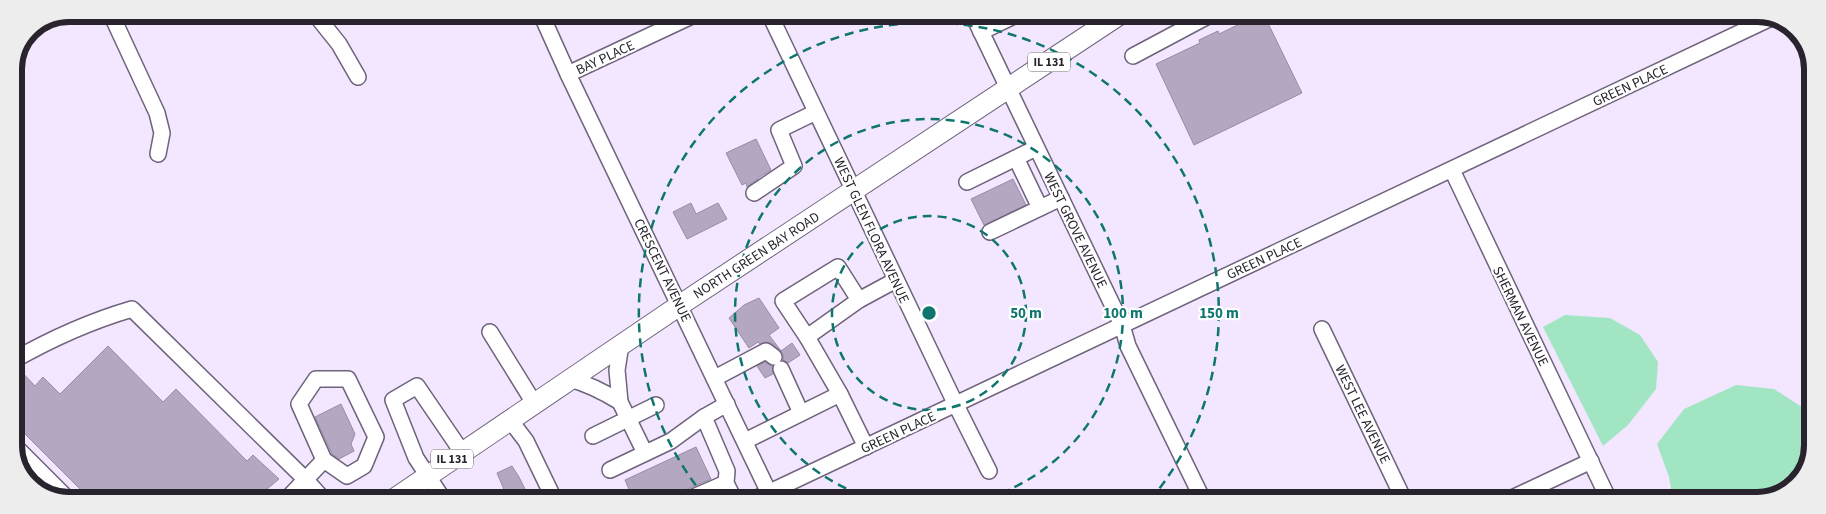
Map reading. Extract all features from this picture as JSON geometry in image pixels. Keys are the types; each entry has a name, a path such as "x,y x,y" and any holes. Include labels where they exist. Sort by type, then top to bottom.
{"main road":[{"name":"NORTH GREEN BAY ROAD","path":"404,492 680,305 1108,22"}],"street":[{"path":"115,22 157,113 162,133 158,154"},
{"path":"321,22 339,44 358,77"},
{"name":"CRESCENT AVENUE","path":"545,22 769,492"},
{"name":"BAY PLACE","path":"568,74 679,22"},
{"name":"WEST GLEN FLORA AVENUE","path":"774,22 989,471"},
{"name":"WEST GROVE AVENUE","path":"976,22 1122,325 1128,346 1199,492"},
{"path":"981,32 1002,22"},
{"path":"1133,56 1182,22"},
{"name":"GREEN PLACE","path":"779,492 866,447 1761,23"},
{"path":"754,193 794,166 779,130 816,112"},
{"path":"967,182 1036,148"},
{"path":"1016,158 1040,208"},
{"name":"SHERMAN AVENUE","path":"1452,170 1605,492"},
{"path":"990,232 1061,198"},
{"path":"859,300 838,267 783,301 807,337 840,394 866,447"},
{"path":"807,337 859,300 896,280"},
{"path":"23,355 36,347 90,324 132,309 317,492"},
{"name":"WEST LEE AVENUE","path":"1322,329 1400,492"},
{"path":"490,332 534,403"},
{"path":"622,344 617,370 620,402 645,453"},
{"path":"715,378 766,351 778,363 801,413"},
{"path":"316,379 348,379 376,436 364,466 347,476 324,460 299,404 316,379"},
{"path":"570,379 608,394 620,402"},
{"path":"439,492 416,458 393,400 417,386 462,452"},
{"path":"745,441 840,394"},
{"path":"610,470 671,441 704,416 727,404"},
{"path":"593,436 656,405"},
{"path":"704,416 727,471 726,482 731,492"},
{"path":"510,420 526,442 551,492"},
{"path":"294,492 324,460"},
{"path":"1525,492 1591,461"},
{"path":"32,473 49,487"},
{"path":"704,492 726,482"}],"green space":[{"path":"1565,315 1610,318 1640,335 1658,362 1656,389 1628,425 1603,446 1543,327"},
{"path":"1736,385 1774,389 1804,408 1804,445 1802,457 1796,471 1777,487 1763,491 1672,492 1669,477 1657,444 1684,409"}],"building":[{"path":"1244,22 1267,22 1302,93 1194,145 1156,64 1200,43 1199,40 1218,31 1219,34"},
{"path":"756,139 771,170 747,187 746,183 742,185 726,153"},
{"path":"1013,179 1026,205 984,225 971,199"},
{"path":"691,203 696,214 718,203 727,219 687,239 673,212"},
{"path":"759,298 779,328 769,335 781,351 792,343 800,355 788,363 783,360 783,354 780,350 771,343 760,344 758,342 749,348 729,318 744,305"},
{"path":"108,346 163,402 176,389 247,461 253,455 279,479 263,492 83,492 23,432 23,373 35,386 43,377 60,394"},
{"path":"765,362 772,366 773,374 765,378 757,366"},
{"path":"341,404 355,434 351,444 354,451 339,459 332,454 315,417"},
{"path":"696,447 711,479 682,492 630,492 625,480"},
{"path":"512,466 526,492 505,492 497,473"}]}
